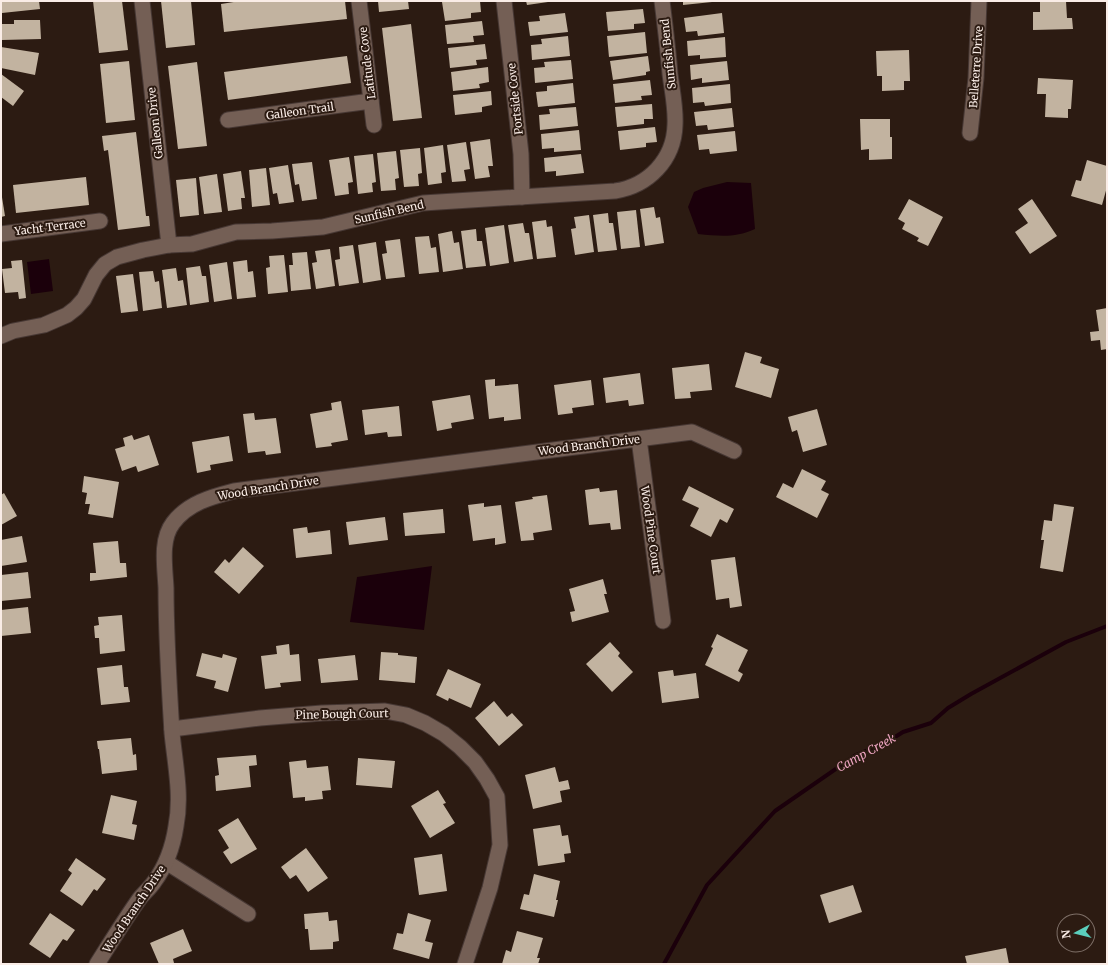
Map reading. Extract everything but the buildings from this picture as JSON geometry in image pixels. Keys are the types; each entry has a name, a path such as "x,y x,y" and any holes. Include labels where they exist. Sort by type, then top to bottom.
{"street":[{"name":"Galleon Drive","path":"142,1 169,245"},
{"name":"Latitude Cove","path":"359,1 374,125"},
{"name":"Portside Cove","path":"504,1 521,154 522,197"},
{"name":"Sunfish Bend","path":"1,336 13,331 44,325 58,320 72,312 84,299 100,269 111,260 143,250 169,245 192,244 236,232 323,227 423,204 621,190 641,183 659,167 669,150 675,125 662,1"},
{"name":"Belleterre Drive","path":"970,133 976,78 979,1"},
{"name":"Galleon Trail","path":"228,120 371,101"},
{"name":"Yacht Terrace","path":"1,234 100,221"},
{"name":"Wood Branch Drive","path":"97,964 140,898 154,882 166,862 173,845 179,803 172,729 167,647 165,542 173,523 188,509 206,498 234,491 692,432 734,451"},
{"name":"Wood Pine Court","path":"639,439 664,621"},
{"name":"Pine Bough Court","path":"172,729 260,718 322,713 385,711 406,715 425,723 444,734 460,746 483,773 497,797 500,845 490,888 465,964"},
{"path":"166,862 248,914"}],"shaded area":[{"path":"727,182 751,183 755,229 734,235 720,236 698,234 688,207 694,192 703,188"},
{"path":"49,259 53,291 31,294 27,262"},
{"path":"432,566 424,630 350,622 357,577"}],"waterway":[{"name":"Camp Creek","path":"664,964 707,885 775,811 856,755 887,742 903,732 931,723 948,708 971,694 1066,642 1107,626"}]}
